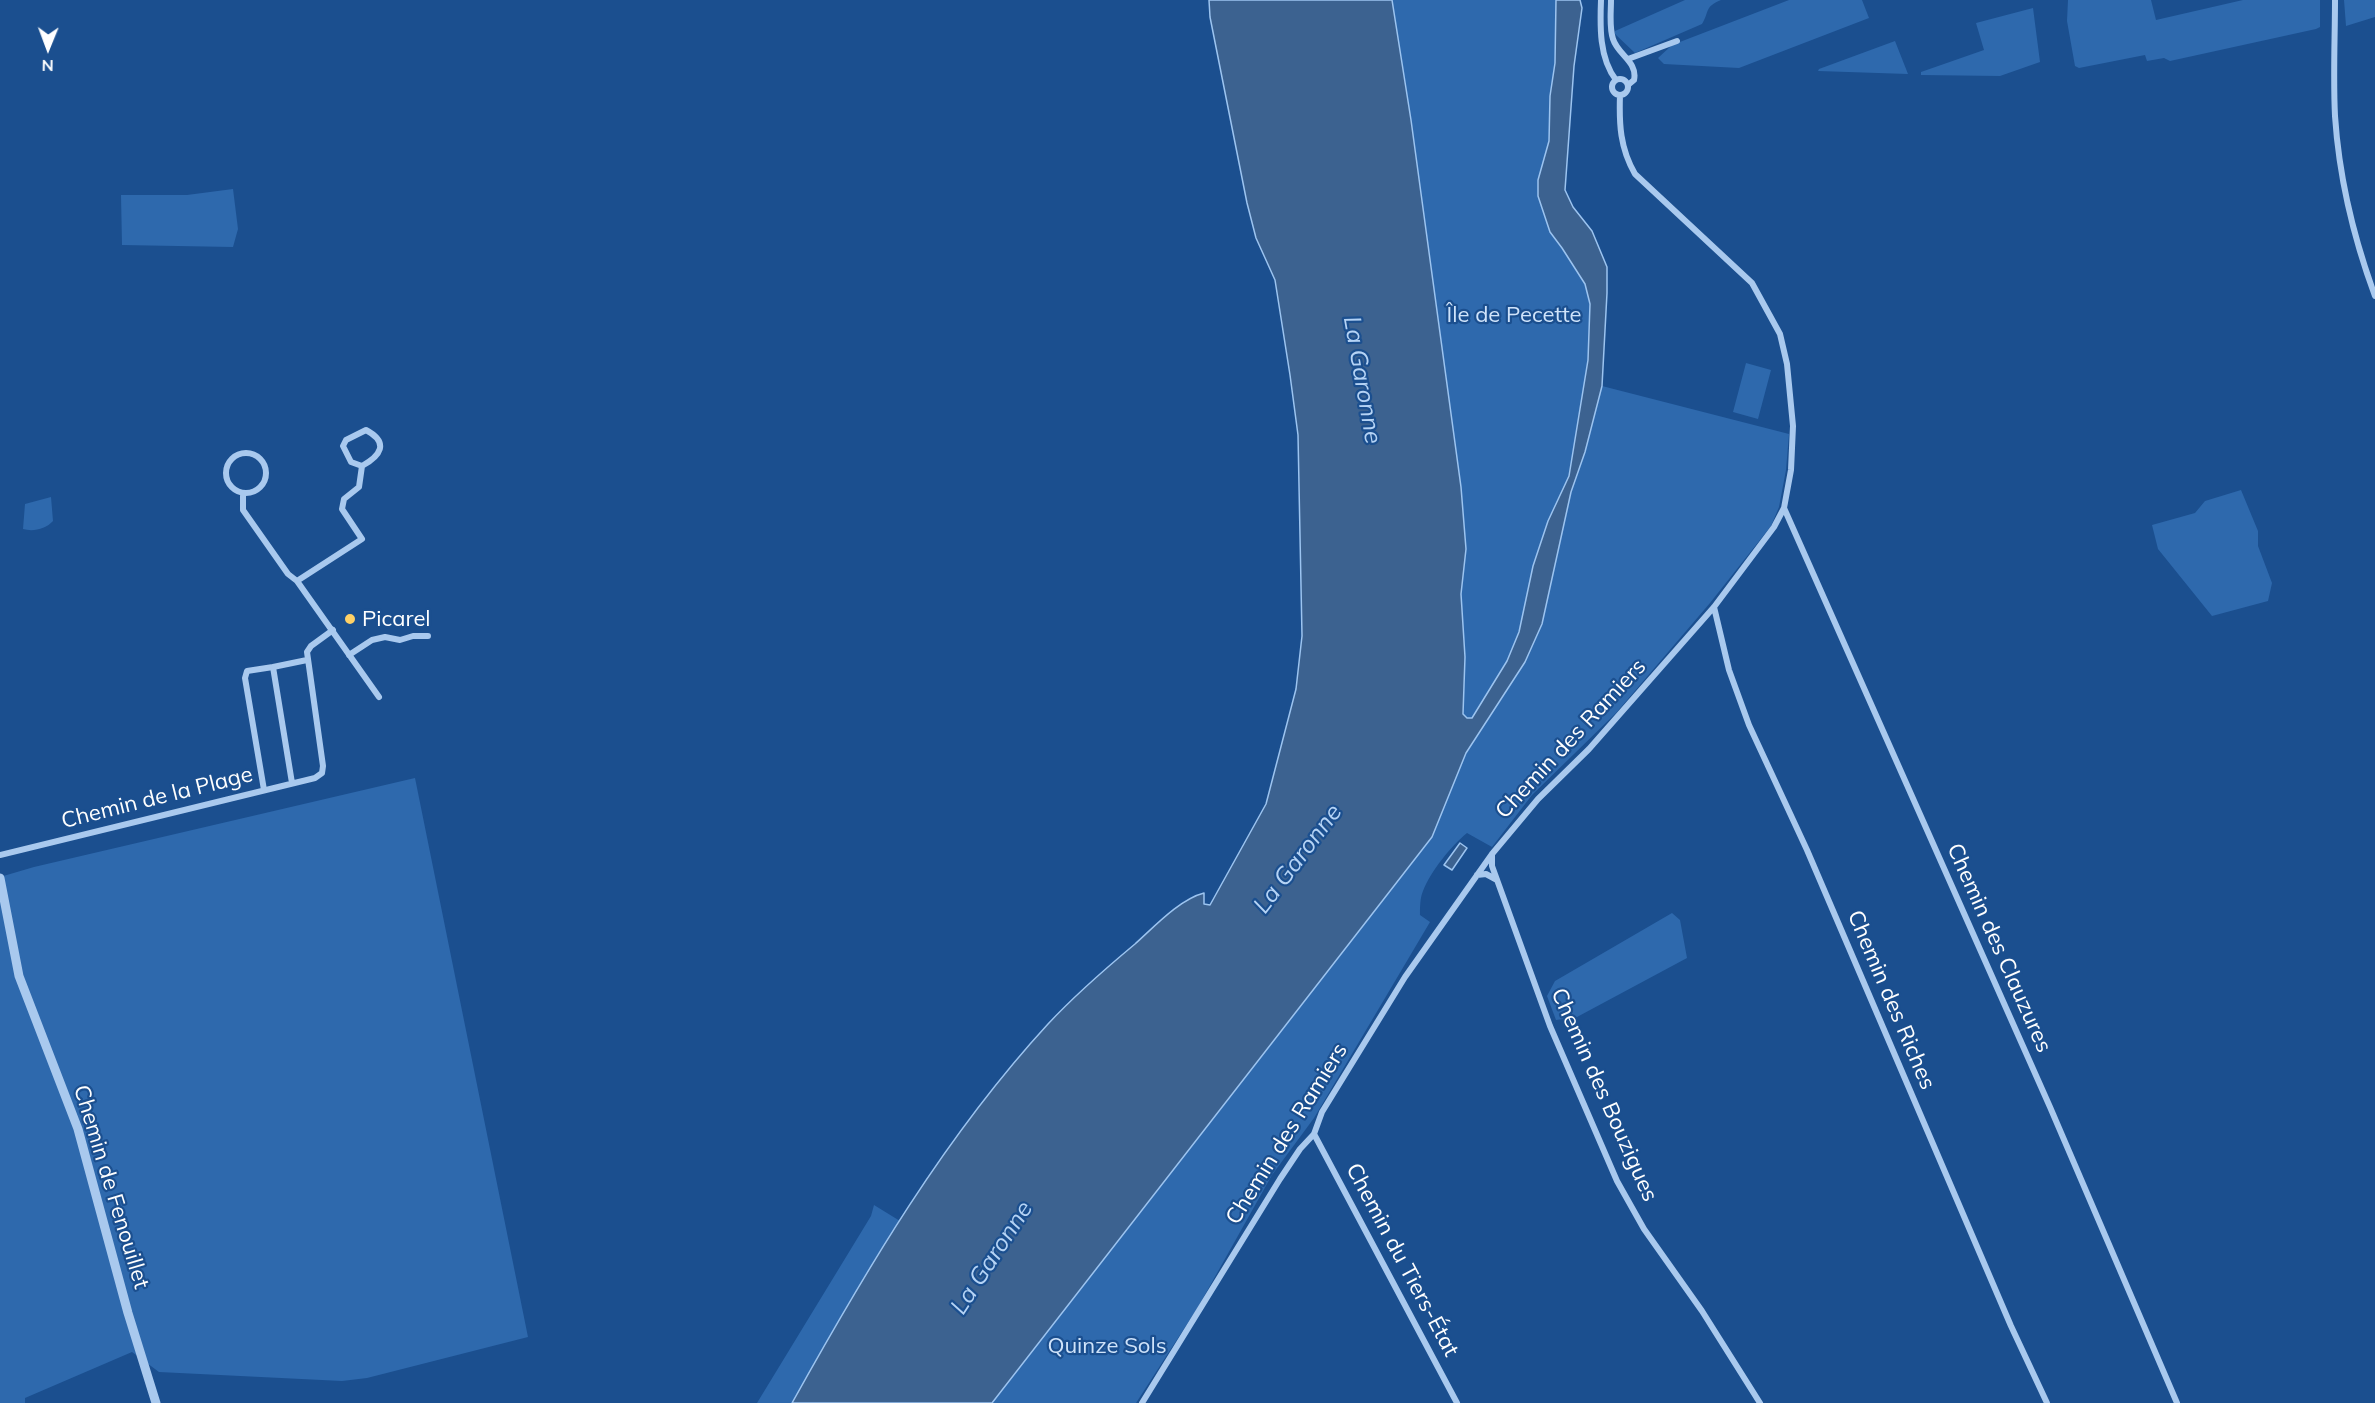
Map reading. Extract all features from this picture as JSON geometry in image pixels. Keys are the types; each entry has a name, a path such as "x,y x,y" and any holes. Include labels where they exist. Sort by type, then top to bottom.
{"street":[{"path":"1600,0 1602,44 1607,65 1616,80"},
{"path":"1611,0 1612,38 1617,50 1628,59 1635,72 1634,80 1628,85 1626,92 1620,95 1612,90 1616,80"},
{"path":"2335,0 2337,140 2359,244 2375,296"},
{"path":"1628,59 1677,40"},
{"path":"1616,80 1623,80 1628,85"},
{"name":"Chemin des Ramiers","path":"1142,1403 1280,1179 1300,1149 1314,1134 1322,1112 1405,977 1492,854 1538,799 1589,750 1714,608 1774,527 1784,508 1791,470 1793,426 1787,364 1780,334 1752,283 1635,174 1622,145 1620,95"},
{"path":"366,430 373,434 381,451 377,458 362,466 351,462 342,446 346,440 366,430"},
{"path":"243,453 255,454 263,462 266,473 263,484 254,491 243,493 232,488 226,478 226,467 233,457 243,453"},
{"path":"297,581 362,539 342,509 344,499 359,488 362,466"},
{"path":"243,493 243,510 288,574 297,581 333,630 379,697"},
{"name":"Chemin des Clauzures","path":"1784,508 2050,1107 2177,1403"},
{"name":"Chemin des Riches","path":"1714,608 1729,670 1749,725 1807,850 2011,1326 2047,1403"},
{"path":"264,790 245,678 247,671 307,660 307,652 311,646 333,630"},
{"path":"349,655 372,640 385,637 400,640 413,636 428,636"},
{"name":"Chemin de la Plage","path":"0,855 315,778 322,773 323,766 307,660"},
{"path":"273,667 292,783"},
{"name":"Chemin des Bouzigues","path":"1492,854 1492,866 1550,1026 1626,1199 1644,1229 1702,1311 1760,1403"},
{"path":"1477,875 1486,874 1498,880"},
{"name":"Chemin de Fenouillet","path":"0,878 19,976 78,1129 128,1313 156,1403"},
{"name":"Chemin du Tiers-État","path":"1314,1134 1457,1403"}],"green space":[{"name":"Île de Pecette","path":"1392,0 1556,0 1555,63 1550,96 1549,141 1538,180 1550,232 1585,284 1590,304 1588,360 1569,476 1548,521 1533,566 1519,632 1507,661 1473,718 1467,718 1463,714 1465,657 1461,594 1466,549 1461,487 1411,120"},
{"path":"1685,0 1721,0 1710,7 1702,24 1635,53 1615,34 1615,31"},
{"path":"1789,0 1862,0 1869,18 1739,68 1664,64 1658,58 1672,45"},
{"path":"2068,0 2151,0 2156,20 2243,0 2320,0 2320,27 2170,61 2164,58 2147,61 2145,55 2079,68 2075,66 2067,21"},
{"path":"2344,0 2375,0 2375,17 2346,26"},
{"path":"2033,8 2040,62 2000,76 1921,75 1921,72 1984,50 1976,23"},
{"path":"1895,41 1908,74 1818,71 1819,69"},
{"path":"233,189 238,229 233,247 122,245 121,195 187,195"},
{"path":"1746,363 1771,370 1758,419 1733,412"},
{"name":"Quinze Sols","path":"1602,386 1789,434 1786,470 1779,507 1771,526 1710,603 1616,713 1532,795 1492,847 1467,833 1436,867 1423,891 1420,903 1420,915 1430,922 1314,1118 1272,1175 1198,1307 1136,1403 992,1403 1432,837 1466,753 1525,662 1542,624 1571,492 1585,452"},
{"path":"2241,490 2258,531 2258,546 2272,583 2268,601 2212,616 2158,549 2152,525 2195,513 2205,501"},
{"path":"51,497 53,521 39,529 23,529 25,504"},
{"path":"415,778 528,1337 367,1378 342,1381 159,1372 132,1352 25,1398 25,1403 0,1403 0,877 34,867"},
{"path":"1672,913 1680,920 1687,958 1577,1017 1556,1020 1547,996 1555,981"},
{"path":"874,1205 900,1221 792,1403 757,1403 871,1216"}],"water":[{"name":"La Garonne","path":"1209,0 1392,0 1411,120 1461,487 1466,549 1461,594 1465,657 1463,714 1467,718 1472,718 1507,661 1519,632 1533,566 1548,521 1569,476 1588,360 1590,304 1585,284 1550,232 1538,196 1538,180 1549,141 1550,96 1555,63 1556,0 1580,0 1582,8 1574,66 1565,190 1573,207 1592,231 1607,267 1602,386 1585,452 1571,492 1542,624 1525,662 1466,753 1432,837 992,1403 792,1403 878,1254 909,1206 941,1158 1010,1067 1058,1013 1090,982 1177,907 1204,893 1204,904 1210,905 1266,804 1296,689 1302,636 1298,435 1275,280 1256,238 1247,203 1210,17"},
{"path":"1460,843 1467,848 1452,870 1444,865"}],"place":[{"name":"Picarel","path":"350,619"}]}
